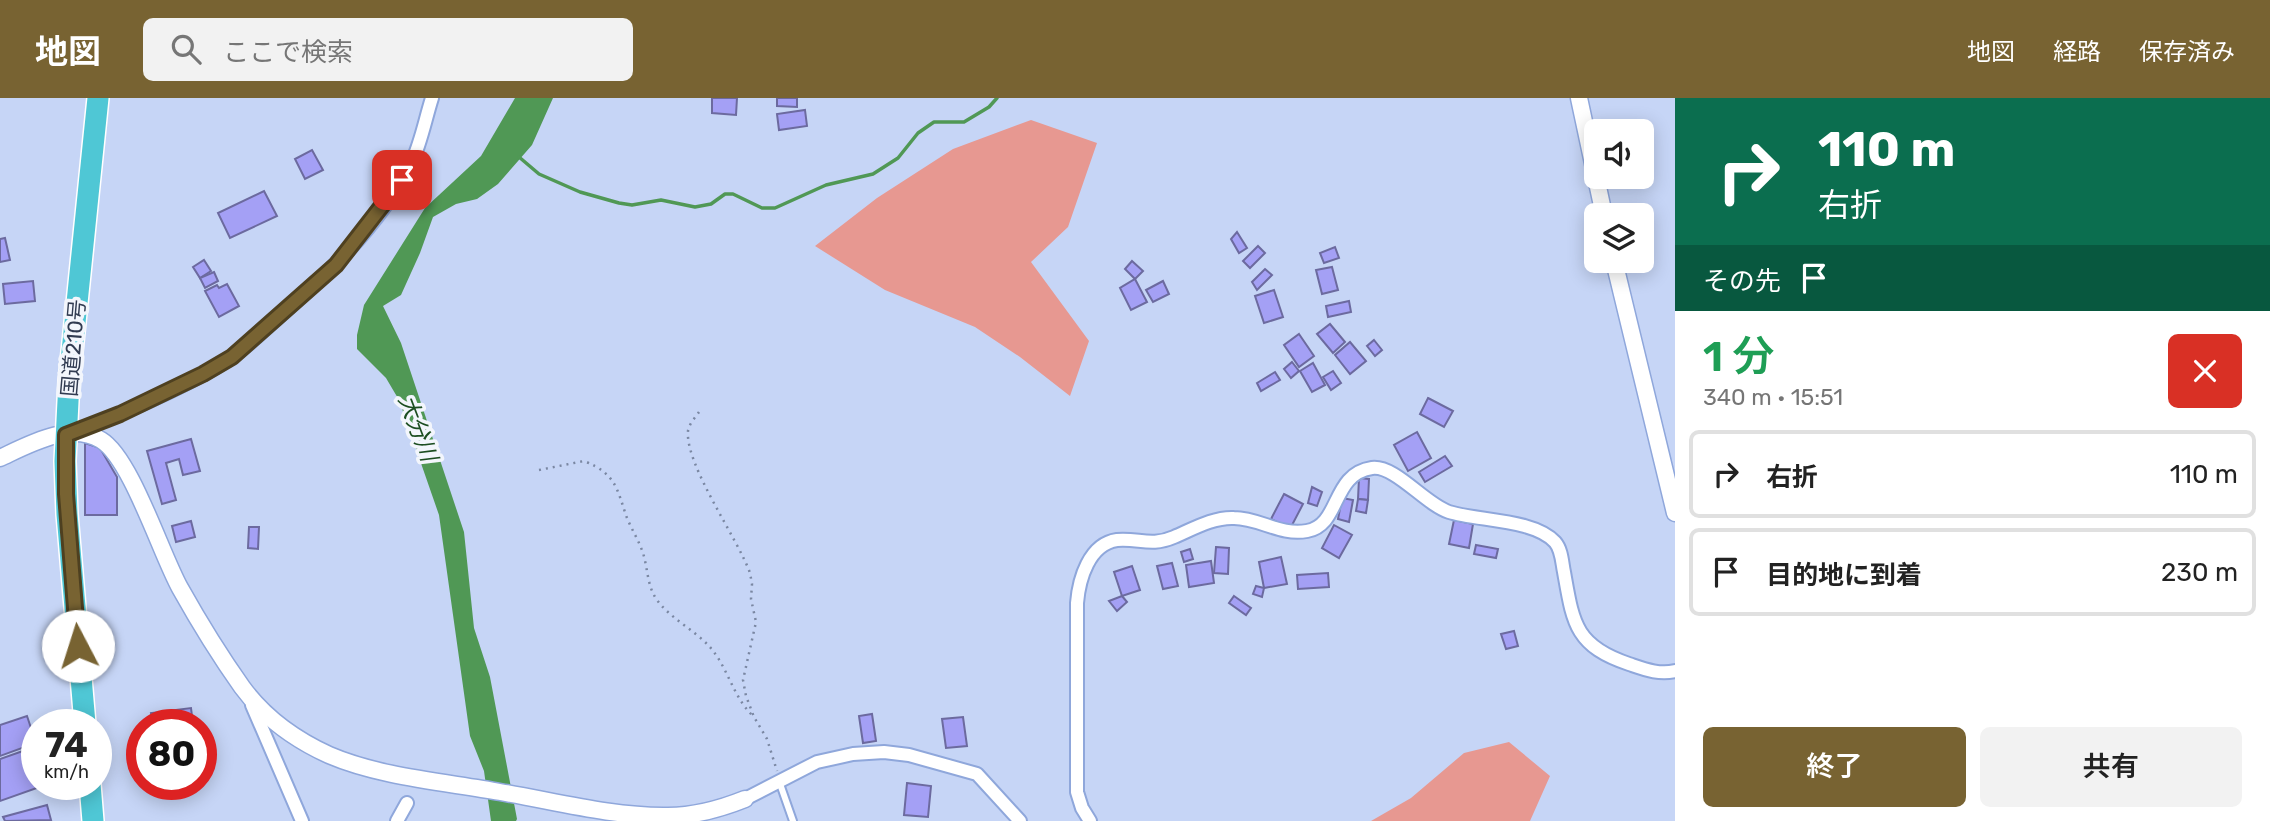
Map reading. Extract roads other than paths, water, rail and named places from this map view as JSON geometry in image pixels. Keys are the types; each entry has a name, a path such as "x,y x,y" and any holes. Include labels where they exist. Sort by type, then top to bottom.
{"highway":[{"name":"国道210号","path":"84,709 66,494 69,381 98,98"},
{"path":"91,800 93,821"}],"street":[{"path":"0,458 37,442 68,434 120,414 220,366 241,350 326,275 354,244 402,180 418,149 432,98"},
{"path":"1579,98 1601,203"},
{"path":"1617,273 1675,513"},
{"path":"68,434 97,438 113,452 132,483 181,589 259,718 302,821"},
{"path":"1090,821 1079,801 1077,785 1077,603 1079,586 1094,554 1118,540 1160,542 1200,525 1229,518 1248,520 1293,533 1312,530 1330,514 1344,485 1356,474 1369,469 1384,470 1427,501 1449,512 1546,534 1557,544 1576,625 1586,641 1624,663 1657,673 1675,671"},
{"path":"242,686 268,716 317,749 353,763 408,776 533,798 634,814 670,816 716,810 745,799 809,765 853,754 884,752 909,755 977,774 1020,821"},
{"path":"397,821 407,803"}],"lane":[{"path":"779,780 793,821"}],"water":[{"name":"大分川","path":"515,98 553,98 532,145 498,184 477,199 456,204 433,217 401,295 383,306 401,343 464,532 474,628 490,677 517,819 491,821 484,771 470,736 439,515 399,400 386,378 357,349 357,335 364,305 425,208 481,156"}],"waterway":[{"path":"519,157 539,174 580,192 619,203 632,205 661,200 695,207 711,204 725,194 733,194 762,208 775,208 826,185 873,174 898,158 918,133 934,122 964,122 989,107 997,98"}]}
